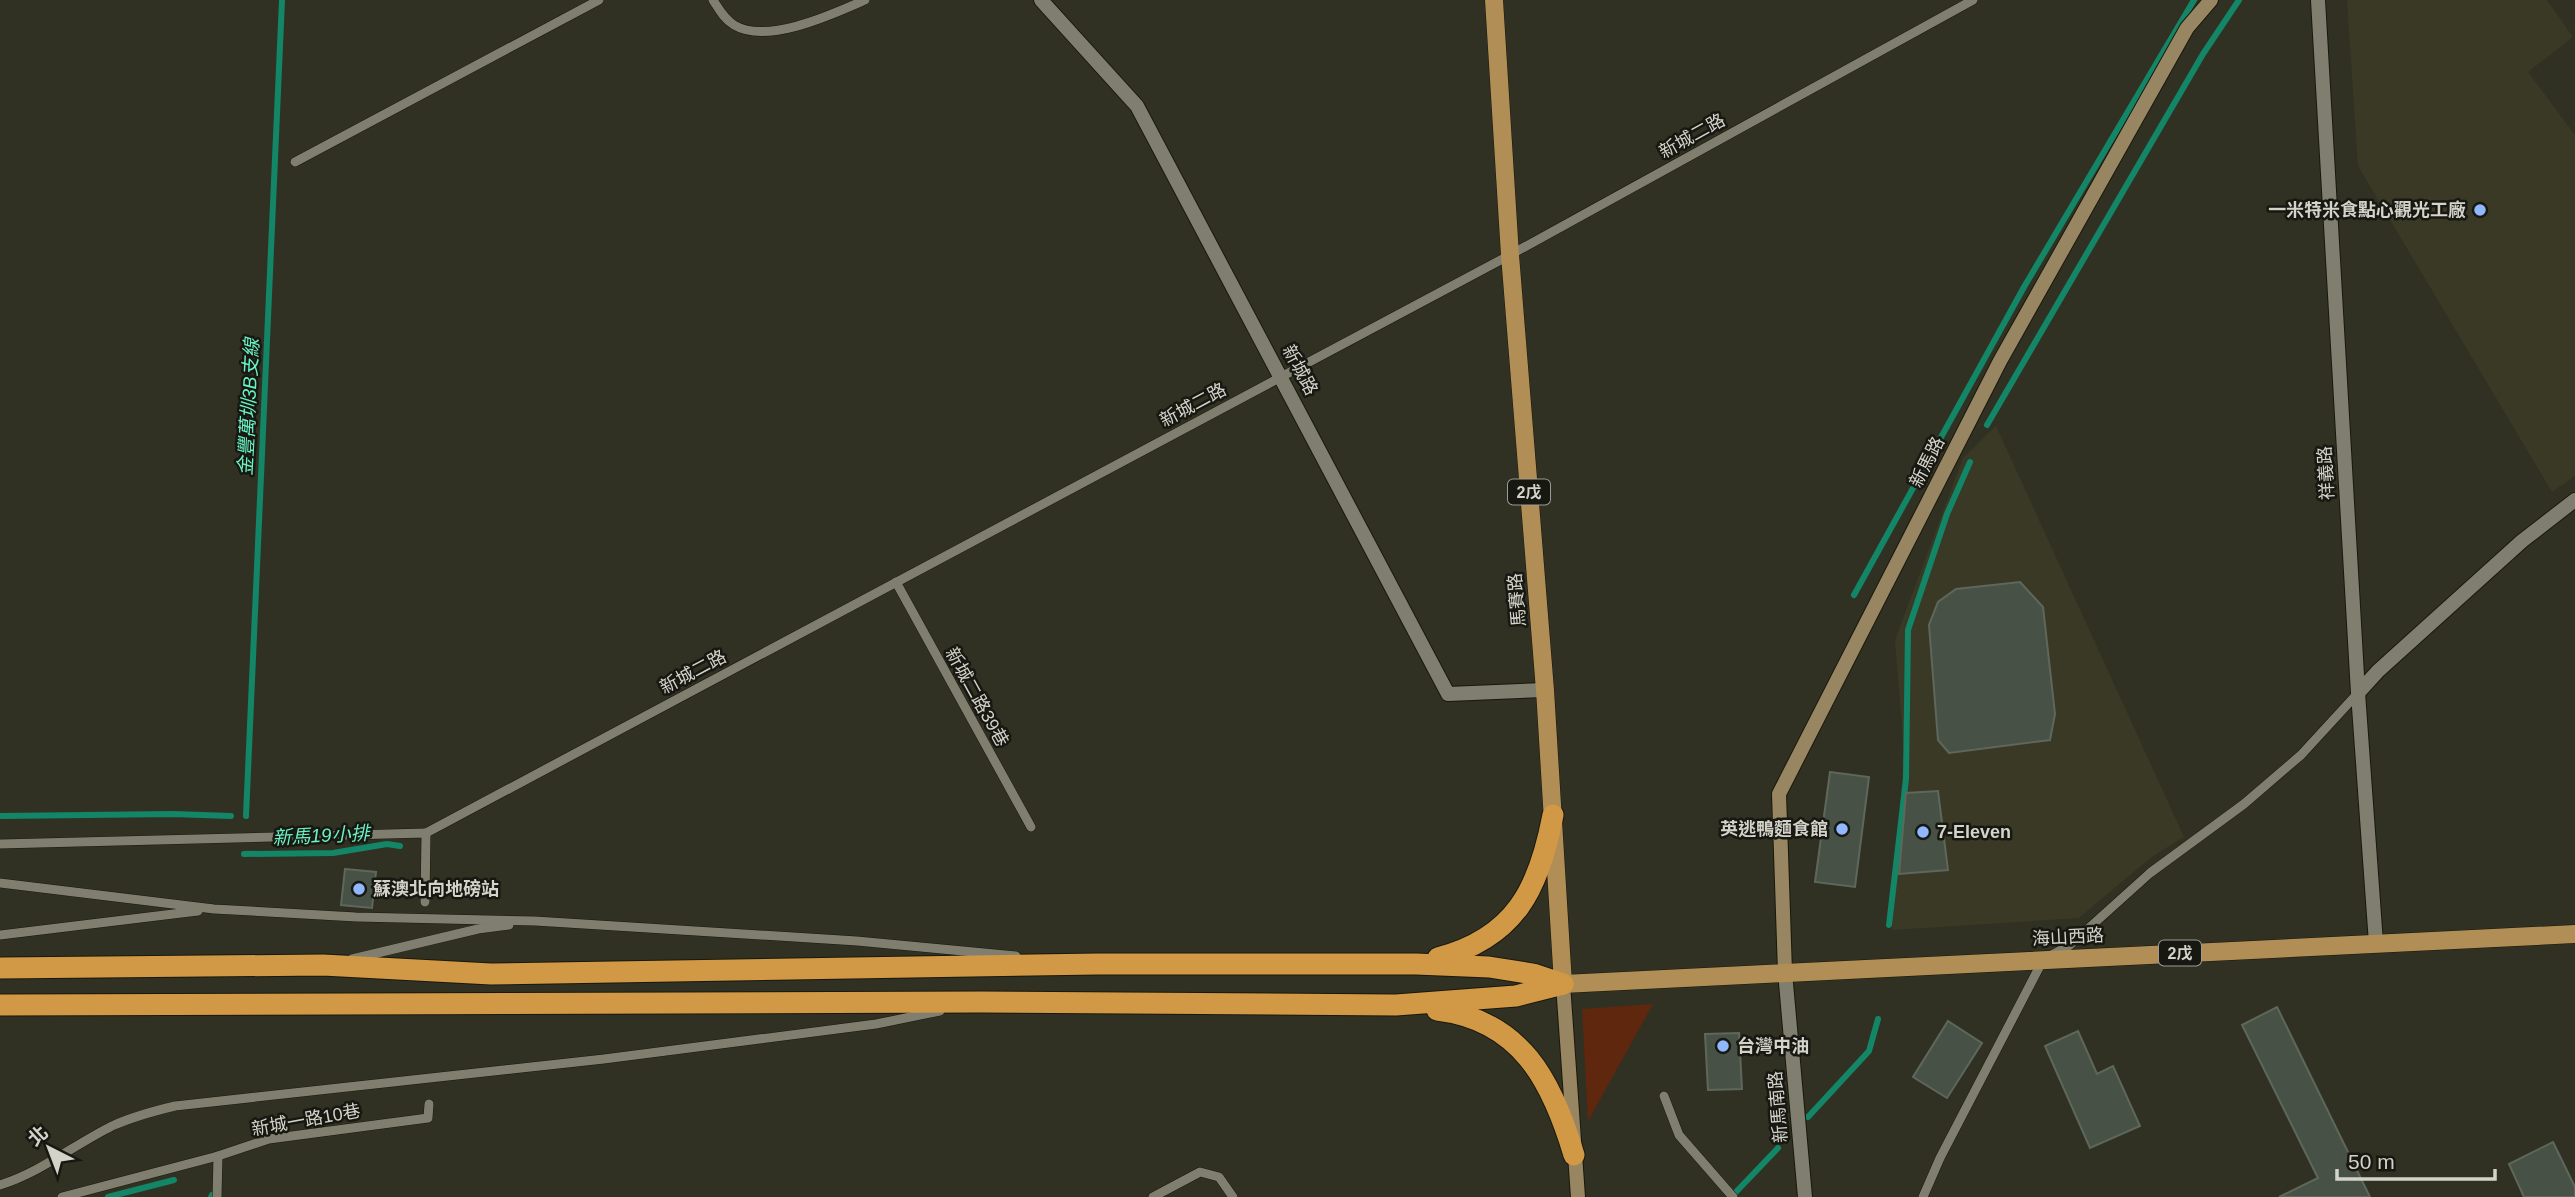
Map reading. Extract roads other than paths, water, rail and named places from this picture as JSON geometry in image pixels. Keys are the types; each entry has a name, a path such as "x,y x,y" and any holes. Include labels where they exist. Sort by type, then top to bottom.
{"highway":[{"path":"1416,964 1461,952 1483,942 1499,930 1517,910 1535,882 1545,856 1553,815"},
{"path":"0,968 323,965 504,974 1098,964 1416,964 1489,967 1533,974 1563,984"},
{"path":"0,1005 981,1002 1396,1005 1516,996 1563,984"},
{"path":"1396,1005 1448,1011 1480,1020 1516,1044 1548,1086 1562,1113 1574,1155"}],"main road":[{"name":"馬賽路","path":"1494,0 1510,255 1545,690 1563,984"},
{"name":"海山西路","path":"1563,984 2575,934"}],"street":[{"name":"新城路","path":"1041,0 1137,106 1448,694 1545,690"},
{"name":"新馬路","path":"1785,972 1779,794 2000,361 2188,28 2211,0"},
{"name":"祥義路","path":"2318,0 2358,693 2376,943"},
{"path":"2358,693 2378,671 2522,541 2575,500"},
{"name":"新馬南路","path":"1785,972 1805,1197"},
{"name":"馬賽路","path":"1563,984 1578,1197"}],"lane":[{"path":"295,162 599,0"},
{"path":"713,0 733,24 744,30 769,31 814,22 865,0"},
{"name":"新城二路","path":"426,833 1510,255 1973,0"},
{"name":"新城二路39巷","path":"896,582 1031,827"},
{"path":"1923,1197 1940,1158 2043,960 2070,945 2150,873 2263,788 2301,755 2358,693"},
{"path":"0,844 426,833 425,902"},
{"path":"0,883 214,909 356,917 535,921 857,941 1098,964"},
{"path":"0,935 214,909"},
{"path":"323,965 478,929 535,921"},
{"path":"0,1185 22,1178 113,1126 175,1106 618,1058 876,1024 981,1002"},
{"path":"1664,1096 1679,1135 1733,1197"},
{"name":"新城一路10巷","path":"218,1156 269,1139 428,1118 429,1104"},
{"path":"62,1197 218,1156 217,1197"},
{"path":"1153,1197 1200,1172 1219,1177 1233,1197"}],"waterway":[{"name":"金豐萬圳3B支線","path":"246,816 282,0"},
{"path":"1854,595 2024,287 2194,0"},
{"path":"1987,425 2203,54 2239,0"},
{"path":"1889,925 1906,779 1908,630 1947,514 1970,462"},
{"path":"0,816 231,816"},
{"name":"新馬19小排","path":"244,854 333,853 387,844 400,846"},
{"path":"1808,1117 1869,1051 1878,1019"},
{"path":"1735,1193 1778,1148"},
{"path":"108,1197 174,1180"}],"place":[{"name":"一米特米食點心觀光工廠","path":"2480,210"},
{"name":"英逃鴨麵食館","path":"1842,829"},
{"name":"7-Eleven","path":"1923,832"},
{"name":"蘇澳北向地磅站","path":"359,889"},
{"name":"台灣中油","path":"1723,1046"}]}
